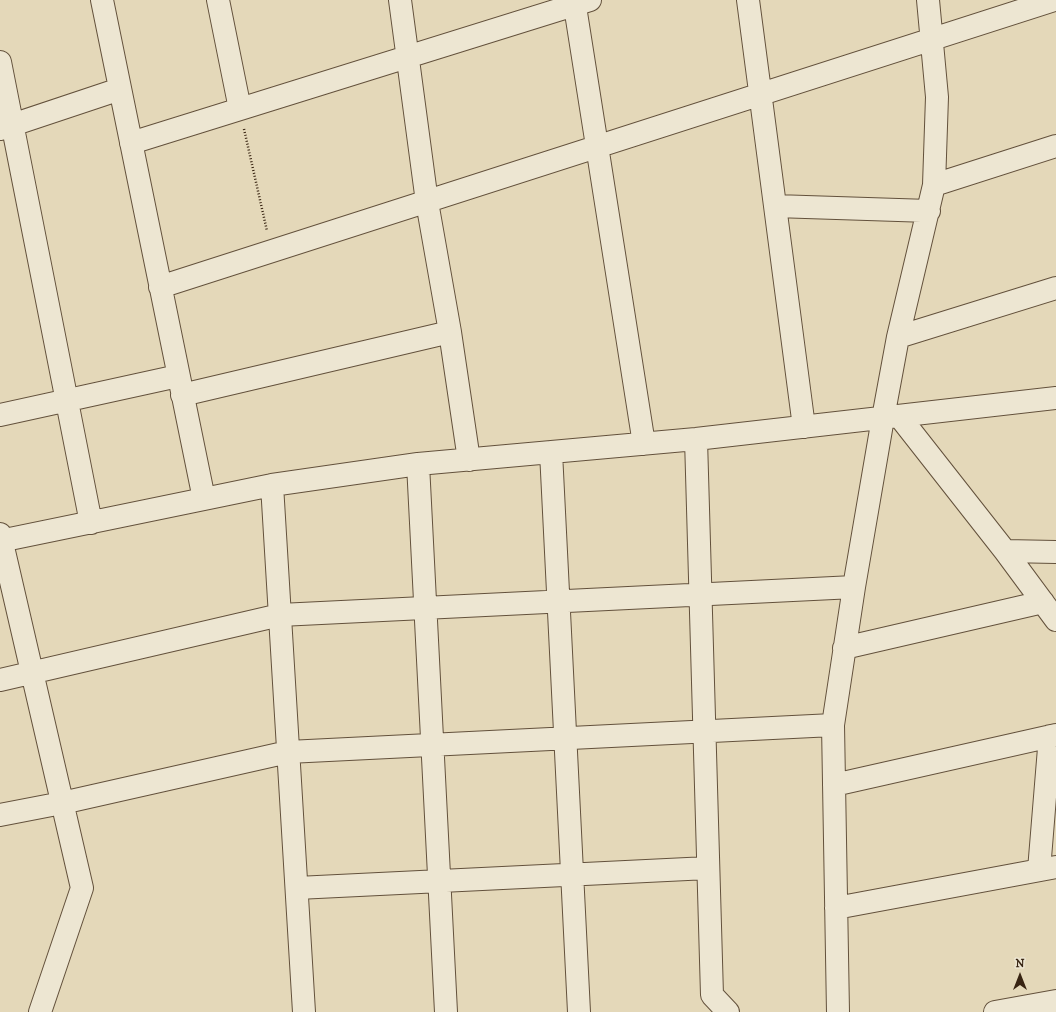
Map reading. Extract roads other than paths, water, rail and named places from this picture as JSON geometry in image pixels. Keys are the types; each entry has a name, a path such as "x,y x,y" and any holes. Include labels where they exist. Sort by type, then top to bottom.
{"street":[{"path":"102,0 204,499"},
{"path":"218,0 240,109"},
{"path":"400,0 427,202 450,332 469,460"},
{"path":"748,0 804,427"},
{"path":"838,1012 833,725 854,587 891,417 898,337 934,185 938,97 928,0"},
{"path":"160,288 1054,0"},
{"path":"131,143 580,2 597,148 644,444"},
{"path":"0,62 6,127 66,400 91,523"},
{"path":"6,127 120,90"},
{"path":"934,185 1056,146"},
{"path":"775,206 929,210"},
{"path":"898,337 1056,288"},
{"path":"0,415 66,400 180,386 450,332"},
{"path":"40,1012 82,888 1,539 91,523 272,486 418,464 696,439 1056,398"},
{"path":"891,417 1005,551 1056,620"},
{"path":"696,439 712,995 728,1012"},
{"path":"552,452 579,1012"},
{"path":"418,464 446,1012"},
{"path":"272,486 304,1012"},
{"path":"1005,551 1056,552"},
{"path":"0,680 280,615 854,587"},
{"path":"844,648 1043,602"},
{"path":"0,816 288,752 833,725"},
{"path":"834,785 1053,735 1048,869 836,908"},
{"path":"296,888 708,868"},
{"path":"996,1012 1056,1001"}]}
